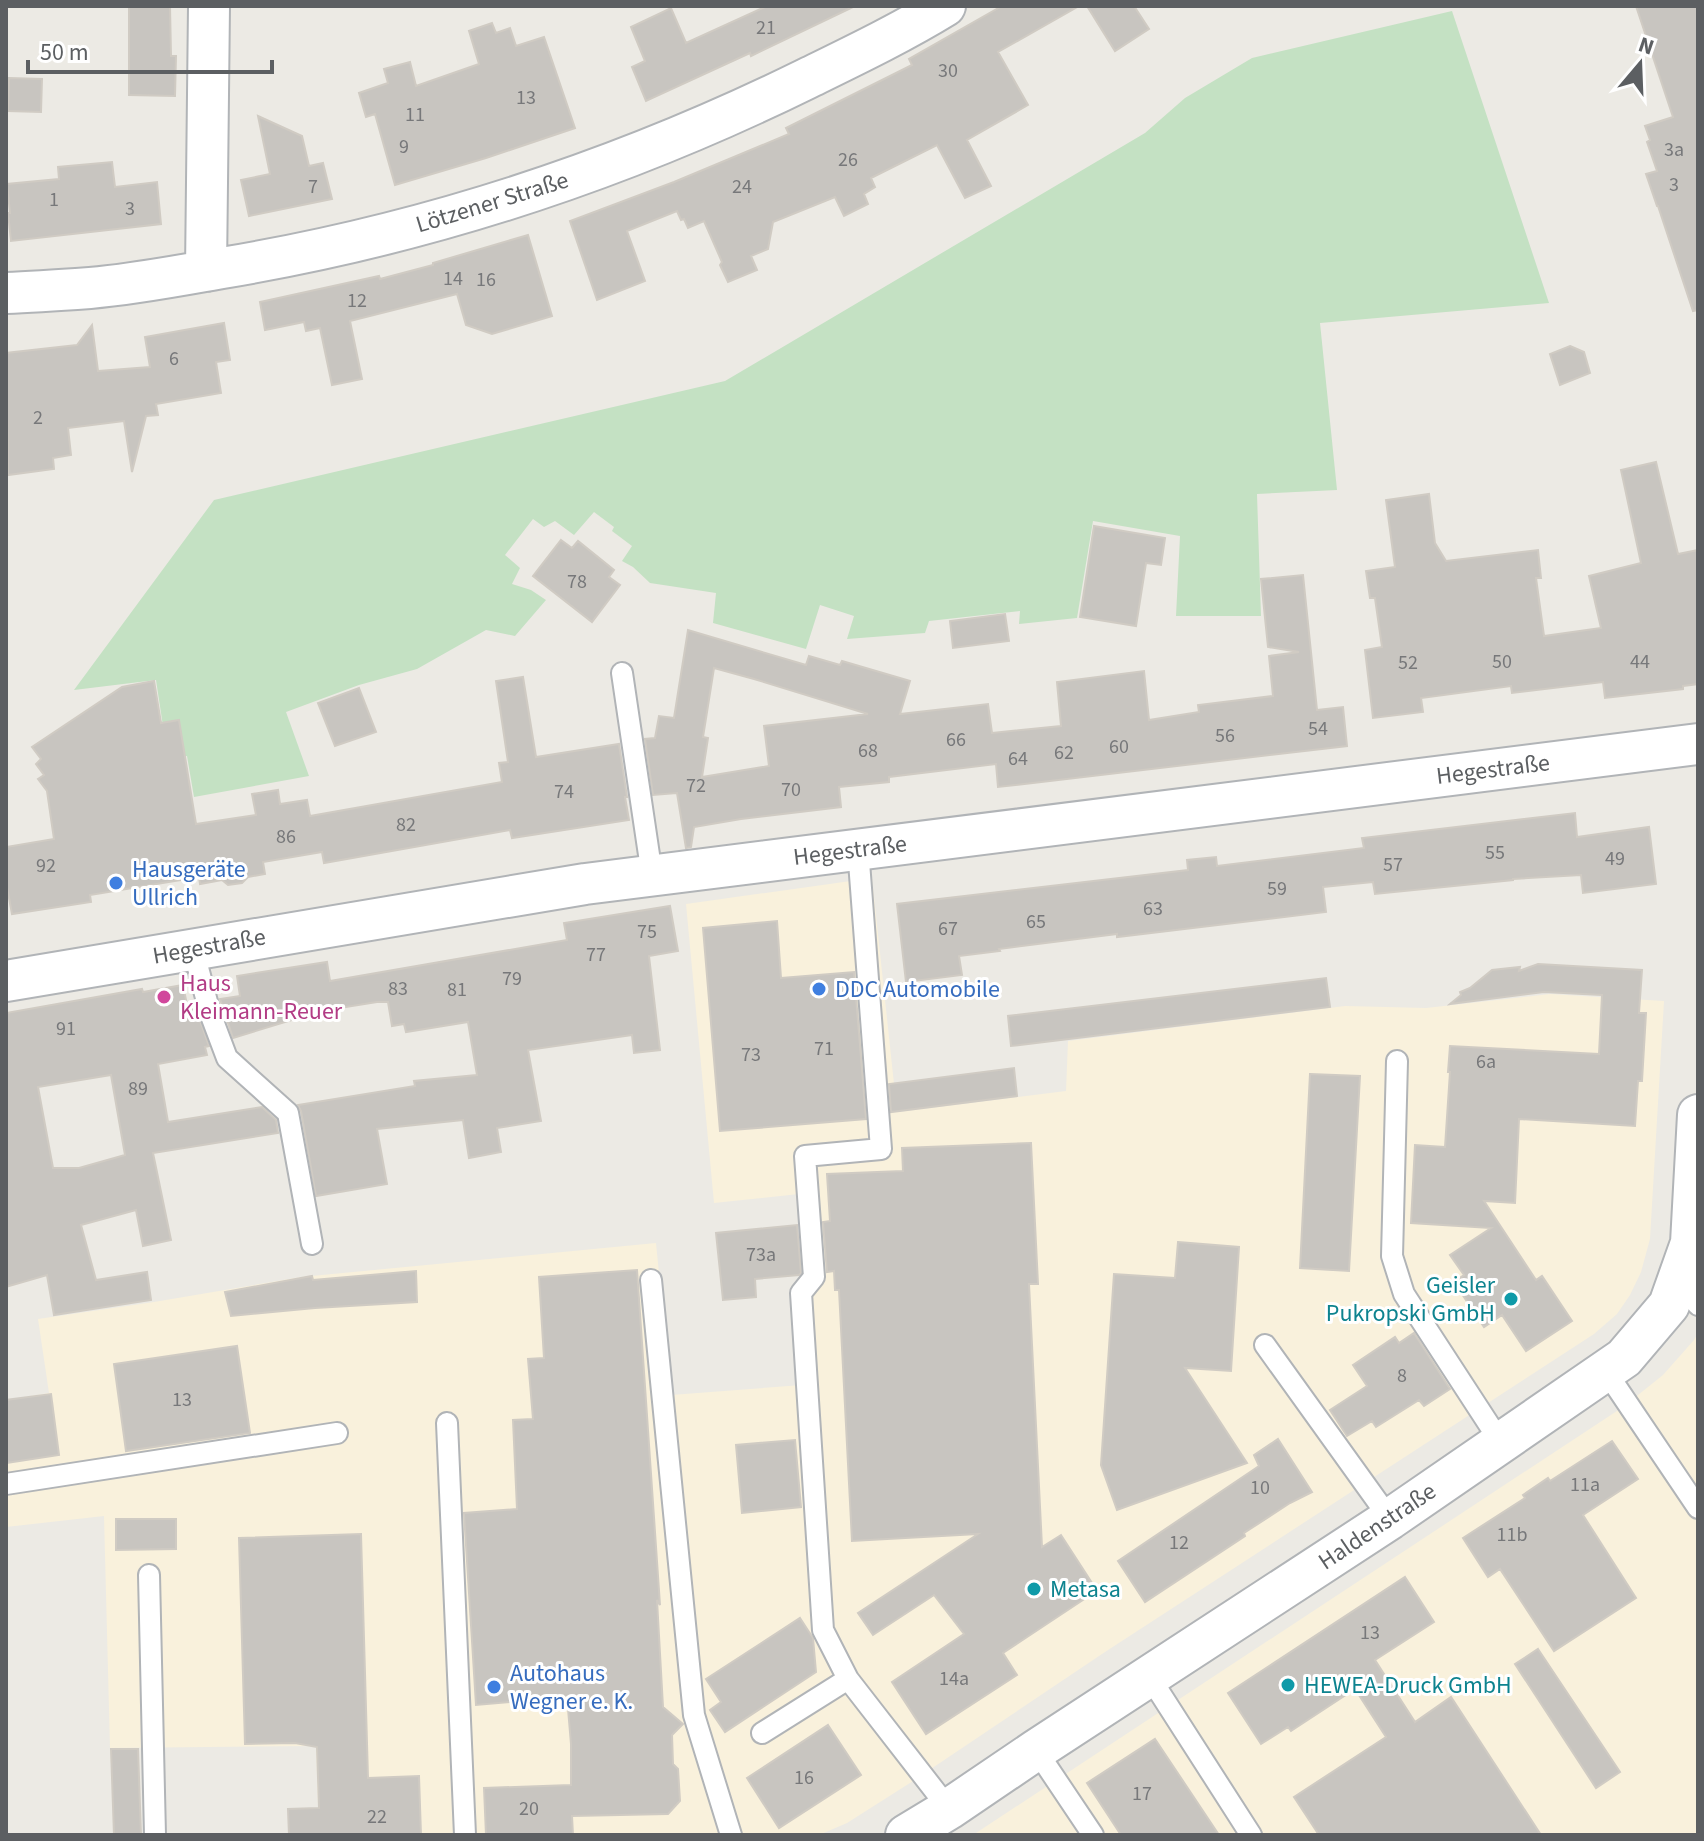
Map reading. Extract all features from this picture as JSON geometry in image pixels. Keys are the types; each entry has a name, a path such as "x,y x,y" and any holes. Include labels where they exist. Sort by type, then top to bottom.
{"street":[{"path":"206,271 209,6"},
{"name":"Lötzener Straße","path":"6,293 92,288 303,254 366,240 517,196 587,173 738,112 945,6"},
{"name":"Hegestraße","path":"6,981 585,884 1698,744"},
{"name":"Haldenstraße","path":"906,1835 1390,1519 1624,1358 1669,1305 1691,1269 1698,1115"}],"lane":[{"path":"622,673 652,875"},
{"path":"858,849 881,1149 805,1156 814,1277 801,1293 823,1630 848,1679 949,1809"},
{"path":"193,949 210,1013 227,1058 288,1113 312,1244"},
{"path":"1397,1061 1392,1256 1404,1294 1501,1443"},
{"path":"651,1280 694,1715 731,1835"},
{"path":"1265,1345 1390,1519"},
{"path":"1605,1370 1698,1508"},
{"path":"447,1423 465,1835"},
{"path":"6,1484 337,1433"},
{"path":"149,1575 155,1835"},
{"path":"1149,1676 1251,1835"},
{"path":"762,1733 848,1679"},
{"path":"1036,1750 1093,1835"}],"shaded area":[{"path":"872,878 897,1112 1066,1091 1068,1041 1345,1006 1426,1008 1550,994 1664,1001 1650,1239 1641,1272 1630,1295 1617,1314 1594,1334 1105,1652 910,1783 847,1823 819,1835 319,1835 316,1746 110,1748 104,1516 6,1527 6,1400 49,1393 38,1319 301,1277 656,1243 671,1395 815,1384 799,1194 714,1203 686,904"},
{"path":"1698,1333 1698,1835 973,1835 1623,1407 1663,1375"}],"green space":[{"path":"1452,11 1549,303 1320,323 1337,490 1257,494 1261,616 1176,616 1180,536 1093,521 1077,618 1019,624 1020,611 929,621 925,633 847,639 854,616 820,605 806,649 713,623 716,593 650,583 622,561 632,546 594,512 574,535 555,521 544,527 533,519 505,555 520,568 512,584 531,590 546,600 515,636 486,630 417,669 359,685 286,712 309,776 194,797 187,756 168,759 156,680 74,690 214,500 725,381 1145,133 1185,98 1252,58"}],"building":[{"path":"129,6 170,6 171,56 176,56 175,96 129,95"},
{"path":"767,6 855,6 751,56 750,53 646,101 632,67 645,61 631,27 671,8 686,43"},
{"path":"1002,6 1079,6 998,52 1028,105 967,140 991,186 965,198 937,145 871,178 875,187 864,194 868,204 844,216 835,197 773,222 768,249 751,256 757,270 728,282 704,221 688,228 677,211 627,231 645,281 597,300 570,221 789,134 786,128 912,65 909,59"},
{"path":"1087,6 1134,6 1149,29 1115,51"},
{"path":"1636,6 1698,6 1698,310 1693,311 1646,174 1657,171 1645,126 1673,117"},
{"path":"492,23 496,33 510,28 516,46 544,37 575,128 395,185 375,114 366,117 359,93 388,83 384,69 410,62 416,86 479,64 469,31"},
{"path":"9,78 42,79 41,112 8,111"},
{"path":"258,116 302,136 309,166 323,163 332,199 249,216 241,180 270,174"},
{"path":"112,162 115,187 157,182 161,224 11,241 7,184 59,179 58,167"},
{"path":"528,235 552,316 492,334 466,325 457,294 350,321 362,379 332,385 320,328 306,331 304,322 265,330 260,302 379,276 380,279"},
{"path":"224,323 230,360 216,362 221,393 156,404 158,415 146,416 132,472 124,421 68,428 71,455 53,458 54,469 8,475 6,353 77,345 92,325 98,371 150,367 145,337"},
{"path":"1570,346 1584,352 1590,373 1560,385 1550,354"},
{"path":"1656,462 1678,554 1698,550 1698,684 1683,686 1683,689 1605,698 1603,682 1512,693 1511,686 1421,698 1423,712 1373,718 1365,650 1382,647 1375,598 1370,598 1366,571 1395,567 1386,500 1429,494 1435,543 1446,561 1538,550 1541,578 1536,578 1544,636 1601,628 1589,576 1641,563 1621,470"},
{"path":"1094,526 1165,538 1161,565 1146,563 1136,626 1080,617"},
{"path":"561,540 572,548 578,541 614,570 609,577 620,585 592,622 533,576"},
{"path":"1303,575 1317,710 1343,707 1347,746 998,787 996,764 889,777 889,782 839,787 841,807 694,827 691,847 686,848 677,793 653,795 645,739 655,738 659,716 674,718 688,630 806,665 809,656 840,665 842,661 910,681 900,714 988,704 992,733 1061,726 1057,682 1144,671 1149,720 1199,712 1198,705 1273,696 1269,656 1299,652 1268,647 1261,579","holes":["714,668 868,714 764,726 769,766 702,777 708,738 703,737"]},
{"path":"1005,614 1009,641 953,648 950,621"},
{"path":"523,677 536,757 619,744 629,820 512,838 510,830 324,863 322,852 263,862 265,874 248,877 242,883 228,885 222,880 200,884 199,877 90,895 91,902 12,914 6,882 6,847 54,839 47,791 38,779 44,775 36,764 41,759 32,747 122,687 154,681 161,723 179,720 196,824 256,815 252,794 278,790 280,804 307,800 310,816 502,782 499,763 508,762 496,681"},
{"path":"359,688 376,732 335,746 318,703"},
{"path":"1575,813 1577,837 1649,827 1656,884 1583,893 1581,875 1375,894 1373,882 1323,887 1326,912 999,949 959,956 962,975 906,982 897,904 1188,870 1187,860 1216,857 1217,866 1364,848 1362,838"},
{"path":"670,906 678,951 649,956 660,1050 634,1053 632,1035 528,1050 541,1121 497,1128 501,1152 469,1158 463,1120 377,1129 387,1184 316,1196 298,1105 415,1086 414,1081 477,1075 468,1022 406,1032 404,1024 392,1026 388,1002 377,1002 308,1013 233,1038 220,999 240,996 237,976 327,962 330,981 567,940 564,923"},
{"path":"777,921 781,978 854,972 866,1119 720,1131 703,928"},
{"path":"1538,964 1642,970 1639,1013 1646,1013 1642,1081 1638,1081 1635,1126 1519,1119 1515,1203 1484,1201 1536,1280 1542,1276 1572,1321 1526,1351 1502,1315 1484,1327 1454,1282 1464,1275 1450,1255 1491,1228 1411,1223 1415,1145 1445,1147 1450,1046 1599,1054 1602,995 1544,992 1450,1004 1461,995 1460,992 1492,970 1520,967 1519,971"},
{"path":"1326,978 1330,1007 1011,1046 1008,1016"},
{"path":"183,985 187,1005 194,1004 209,1046 205,1047 207,1055 158,1064 168,1122 262,1107 276,1120 278,1133 153,1153 171,1240 143,1246 136,1210 81,1225 96,1280 147,1272 151,1300 54,1315 47,1275 6,1287 6,1013 142,989 143,992","holes":["111,1075 125,1155 79,1168 53,1168 38,1087"]},
{"path":"1014,1068 1017,1096 891,1112 889,1084"},
{"path":"1310,1074 1360,1076 1349,1271 1300,1268"},
{"path":"1031,1143 1038,1284 1029,1284 1042,1547 1061,1535 1092,1583 1089,1596 1003,1653 1017,1675 926,1734 892,1682 964,1634 934,1595 873,1635 858,1613 978,1534 852,1541 839,1290 835,1290 834,1271 827,1272 823,1222 830,1221 827,1174 903,1171 902,1148"},
{"path":"797,1225 801,1273 755,1279 756,1297 723,1300 716,1233"},
{"path":"1178,1242 1239,1247 1231,1371 1185,1368 1247,1463 1117,1510 1101,1465 1114,1274 1175,1278"},
{"path":"637,1270 660,1605 657,1600 663,1707 683,1724 672,1735 673,1764 678,1769 680,1801 668,1814 572,1816 573,1835 486,1835 484,1788 571,1785 571,1744 567,1697 476,1705 464,1513 517,1509 513,1420 533,1419 528,1359 544,1358 539,1277"},
{"path":"416,1271 417,1302 231,1316 225,1292 312,1276 313,1280"},
{"path":"1414,1333 1450,1389 1424,1406 1419,1400 1376,1427 1372,1421 1347,1436 1330,1410 1367,1386 1353,1365 1395,1337 1399,1343"},
{"path":"237,1346 250,1433 126,1451 114,1364"},
{"path":"51,1394 59,1455 6,1463 6,1400"},
{"path":"1278,1439 1312,1492 1244,1533 1245,1536 1145,1602 1118,1561 1259,1466 1254,1455"},
{"path":"795,1440 801,1507 742,1513 736,1445"},
{"path":"1612,1441 1638,1479 1583,1515 1636,1598 1554,1651 1500,1569 1488,1577 1463,1538 1525,1498 1523,1495 1548,1478 1550,1481"},
{"path":"116,1519 176,1519 176,1549 116,1550"},
{"path":"361,1534 368,1778 419,1776 421,1835 289,1835 288,1809 319,1808 317,1747 295,1743 245,1744 239,1538"},
{"path":"1405,1577 1434,1622 1375,1660 1415,1722 1451,1697 1541,1835 1319,1835 1294,1797 1386,1737 1355,1689 1291,1731 1288,1727 1261,1744 1228,1693"},
{"path":"800,1618 813,1638 816,1672 725,1732 710,1710 721,1702 706,1679"},
{"path":"1538,1649 1620,1772 1596,1788 1515,1664"},
{"path":"828,1725 861,1775 779,1828 747,1778"},
{"path":"1155,1739 1219,1835 1121,1835 1087,1783"},
{"path":"111,1749 138,1749 141,1835 114,1835"}],"place":[{"name":"Hausgeräte Ullrich","path":"116,883"},
{"name":"DDC Automobile","path":"819,989"},
{"name":"Haus Kleimann-Reuer","path":"164,997"},
{"name":"Geisler Pukropski GmbH","path":"1511,1299"},
{"name":"Metasa","path":"1034,1589"},
{"name":"HEWEA-Druck GmbH","path":"1288,1685"},
{"name":"Autohaus Wegner e. K.","path":"494,1687"}]}
